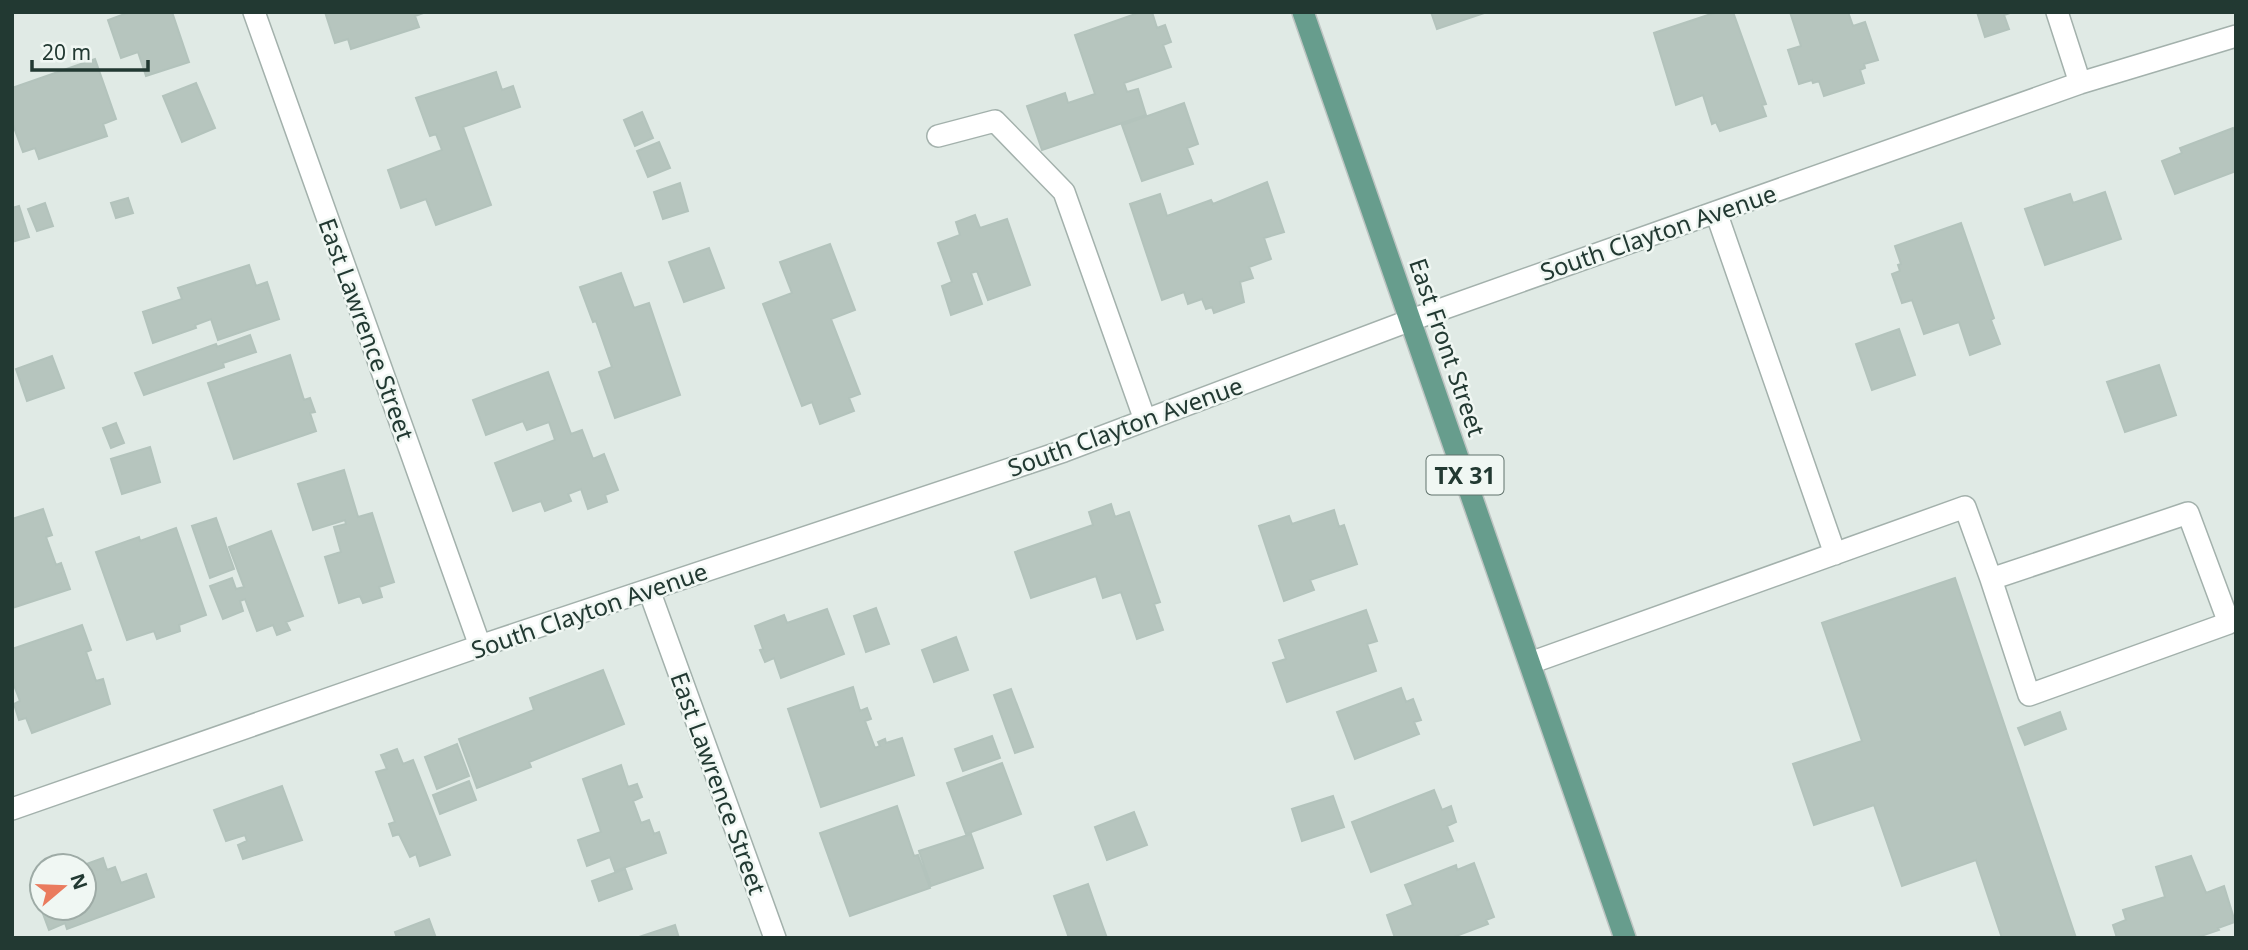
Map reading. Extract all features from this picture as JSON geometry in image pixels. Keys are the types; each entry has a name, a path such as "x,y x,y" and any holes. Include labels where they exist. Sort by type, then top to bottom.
{"main road":[{"name":"East Front Street","path":"1303,12 1625,938"}],"street":[{"name":"East Lawrence Street","path":"254,12 481,646"},
{"path":"2057,12 2080,83"},
{"name":"South Clayton Avenue","path":"12,810 481,646 1063,451 1411,320 2080,83 2236,36"},
{"path":"938,136 995,121 1064,192 1145,420"},
{"path":"1716,212 1835,554"},
{"path":"1530,663 1965,507 2029,695 2229,623 2188,513 1991,579"},
{"name":"East Lawrence Street","path":"649,590 775,938"}],"building":[{"path":"130,12 172,12 189,62 146,76 138,52 121,58 108,20"},
{"path":"325,12 426,12 415,16 419,27 351,49 348,39 335,43"},
{"path":"1141,12 1152,12 1157,28 1165,25 1171,42 1163,45 1171,67 1124,83 1127,92 1138,89 1146,115 1042,150 1027,106 1065,93 1068,103 1095,94 1075,35"},
{"path":"1431,12 1487,12 1437,29"},
{"path":"1717,12 1733,12 1766,104 1762,105 1766,116 1720,131 1716,122 1712,124 1703,95 1676,105 1654,33"},
{"path":"1790,12 1848,12 1853,26 1865,22 1878,60 1864,64 1865,68 1860,70 1864,83 1824,96 1819,81 1799,84 1788,50 1801,46"},
{"path":"1977,12 2013,12 2004,15 2009,29 1985,37"},
{"path":"95,59 116,119 103,124 107,136 39,159 35,148 23,152 12,122 12,88"},
{"path":"496,72 502,90 513,86 520,107 463,127 491,205 436,225 426,199 401,208 388,170 442,150 436,134 430,136 416,98"},
{"path":"196,83 215,128 182,142 163,96"},
{"path":"1184,103 1198,144 1187,148 1193,164 1142,181 1122,125"},
{"path":"642,112 653,138 635,146 624,120"},
{"path":"2233,128 2236,134 2236,171 2175,194 2162,161 2182,153 2180,148"},
{"path":"659,142 670,168 648,177 637,151"},
{"path":"1267,182 1284,232 1264,238 1271,259 1249,267 1253,278 1240,282 1244,302 1214,313 1212,307 1206,309 1202,299 1188,304 1184,292 1162,300 1130,204 1160,194 1167,216 1211,200 1213,204"},
{"path":"680,183 688,211 663,219 654,192"},
{"path":"2105,192 2121,239 2045,265 2025,209 2070,194 2073,203"},
{"path":"128,198 133,213 116,218 111,203"},
{"path":"45,203 53,226 37,231 28,209"},
{"path":"19,206 29,237 12,242 12,208"},
{"path":"975,215 980,228 1007,219 1030,285 988,300 977,271 971,273 982,304 951,315 942,286 952,282 938,243 960,235 956,222"},
{"path":"1961,223 1994,318 1991,320 2000,344 1970,355 1959,322 1924,334 1912,300 1902,303 1892,274 1900,271 1898,265 1901,264 1895,246"},
{"path":"830,244 855,310 831,319 860,394 849,398 854,411 820,424 812,402 802,406 763,304 792,293 780,262"},
{"path":"709,248 724,288 684,302 669,262"},
{"path":"249,265 256,286 267,282 279,319 218,340 211,319 195,325 196,328 153,343 143,312 182,299 178,288"},
{"path":"621,273 634,308 649,303 680,395 615,418 599,372 612,367 596,321 593,322 580,287"},
{"path":"1899,329 1915,375 1872,390 1856,344"},
{"path":"250,335 256,352 223,363 224,367 144,395 135,373 216,344 217,347"},
{"path":"290,355 304,400 310,398 315,412 310,413 316,431 234,459 208,383"},
{"path":"52,356 64,388 27,401 16,369"},
{"path":"2159,365 2176,415 2125,432 2107,382"},
{"path":"548,372 571,434 582,430 593,459 604,454 618,490 605,495 607,502 588,509 581,489 568,494 571,501 545,511 541,501 513,511 495,463 555,440 549,422 527,430 523,421 486,435 473,400"},
{"path":"116,423 124,443 111,448 103,428"},
{"path":"150,447 160,482 122,494 111,459"},
{"path":"344,470 358,517 372,513 394,582 379,587 382,597 363,603 360,596 339,603 325,557 341,552 334,527 346,524 345,520 313,530 298,484"},
{"path":"1111,504 1115,517 1129,512 1160,602 1154,604 1163,630 1137,639 1121,592 1103,598 1096,576 1031,598 1015,552 1093,525 1089,512"},
{"path":"43,509 52,535 46,537 56,565 61,563 70,589 12,608 12,519"},
{"path":"1334,510 1339,527 1344,525 1357,564 1310,580 1314,590 1284,601 1259,526 1289,516 1292,524"},
{"path":"216,518 234,569 210,578 192,526"},
{"path":"176,528 206,615 179,625 180,631 157,639 154,631 127,640 96,552 139,537 140,541"},
{"path":"271,531 303,616 286,622 290,630 277,635 273,625 257,631 245,599 240,601 243,611 223,619 210,586 232,578 236,589 244,587 229,547"},
{"path":"1955,578 2076,938 2002,938 1976,860 1902,886 1874,805 1814,825 1793,764 1862,741 1822,623"},
{"path":"876,608 889,644 866,652 854,616"},
{"path":"827,609 844,654 781,678 774,658 765,662 755,626 784,615 787,623"},
{"path":"1366,610 1377,641 1367,644 1376,671 1287,702 1273,663 1286,659 1279,640"},
{"path":"82,625 91,650 86,652 96,681 103,679 110,704 32,733 26,718 19,720 14,704 20,701 12,680 12,649"},
{"path":"956,637 968,670 934,682 922,650"},
{"path":"603,670 624,724 529,762 531,767 477,788 459,739 534,710 530,698"},
{"path":"853,687 860,711 867,708 871,719 865,721 875,748 880,746 878,742 885,739 886,743 902,738 914,775 821,807 788,709"},
{"path":"1401,688 1406,702 1413,699 1421,720 1414,722 1419,734 1355,759 1337,712"},
{"path":"1011,689 1033,747 1015,753 994,695"},
{"path":"2060,712 2066,729 2025,745 2018,728"},
{"path":"992,736 1000,758 963,771 955,749"},
{"path":"457,744 469,776 437,789 425,757"},
{"path":"397,749 403,764 413,760 450,855 420,866 416,854 410,857 399,834 393,836 389,824 395,822 376,772 387,769 381,755"},
{"path":"1002,763 1021,814 966,834 947,783"},
{"path":"621,765 628,787 637,784 642,797 633,801 641,823 649,820 654,834 659,832 666,853 615,871 610,857 587,866 578,840 601,832 583,779"},
{"path":"469,781 476,800 440,814 433,795"},
{"path":"282,786 302,840 243,859 238,845 247,841 245,835 226,841 214,810"},
{"path":"1434,790 1442,810 1451,806 1456,822 1447,826 1453,841 1371,872 1352,822"},
{"path":"1333,796 1344,827 1302,841 1292,809"},
{"path":"897,806 914,856 918,855 930,888 850,916 820,833"},
{"path":"1134,812 1147,845 1107,860 1095,827"},
{"path":"971,834 983,868 931,886 919,851"},
{"path":"2191,856 2206,893 2224,886 2235,922 2195,938 2117,938 2113,925 2126,920 2123,910 2165,897 2156,867"},
{"path":"103,858 107,870 115,867 121,883 146,874 154,897 98,918 98,860"},
{"path":"1474,863 1494,917 1486,920 1488,924 1451,938 1395,938 1387,915 1413,905 1405,885 1456,865 1457,870"},
{"path":"625,869 632,889 599,901 592,881"},
{"path":"1088,884 1107,938 1069,938 1054,896"},
{"path":"429,919 436,938 397,938 395,932"},
{"path":"46,922 86,922 67,929 65,923 49,930"},
{"path":"675,925 679,938 636,938"}]}
